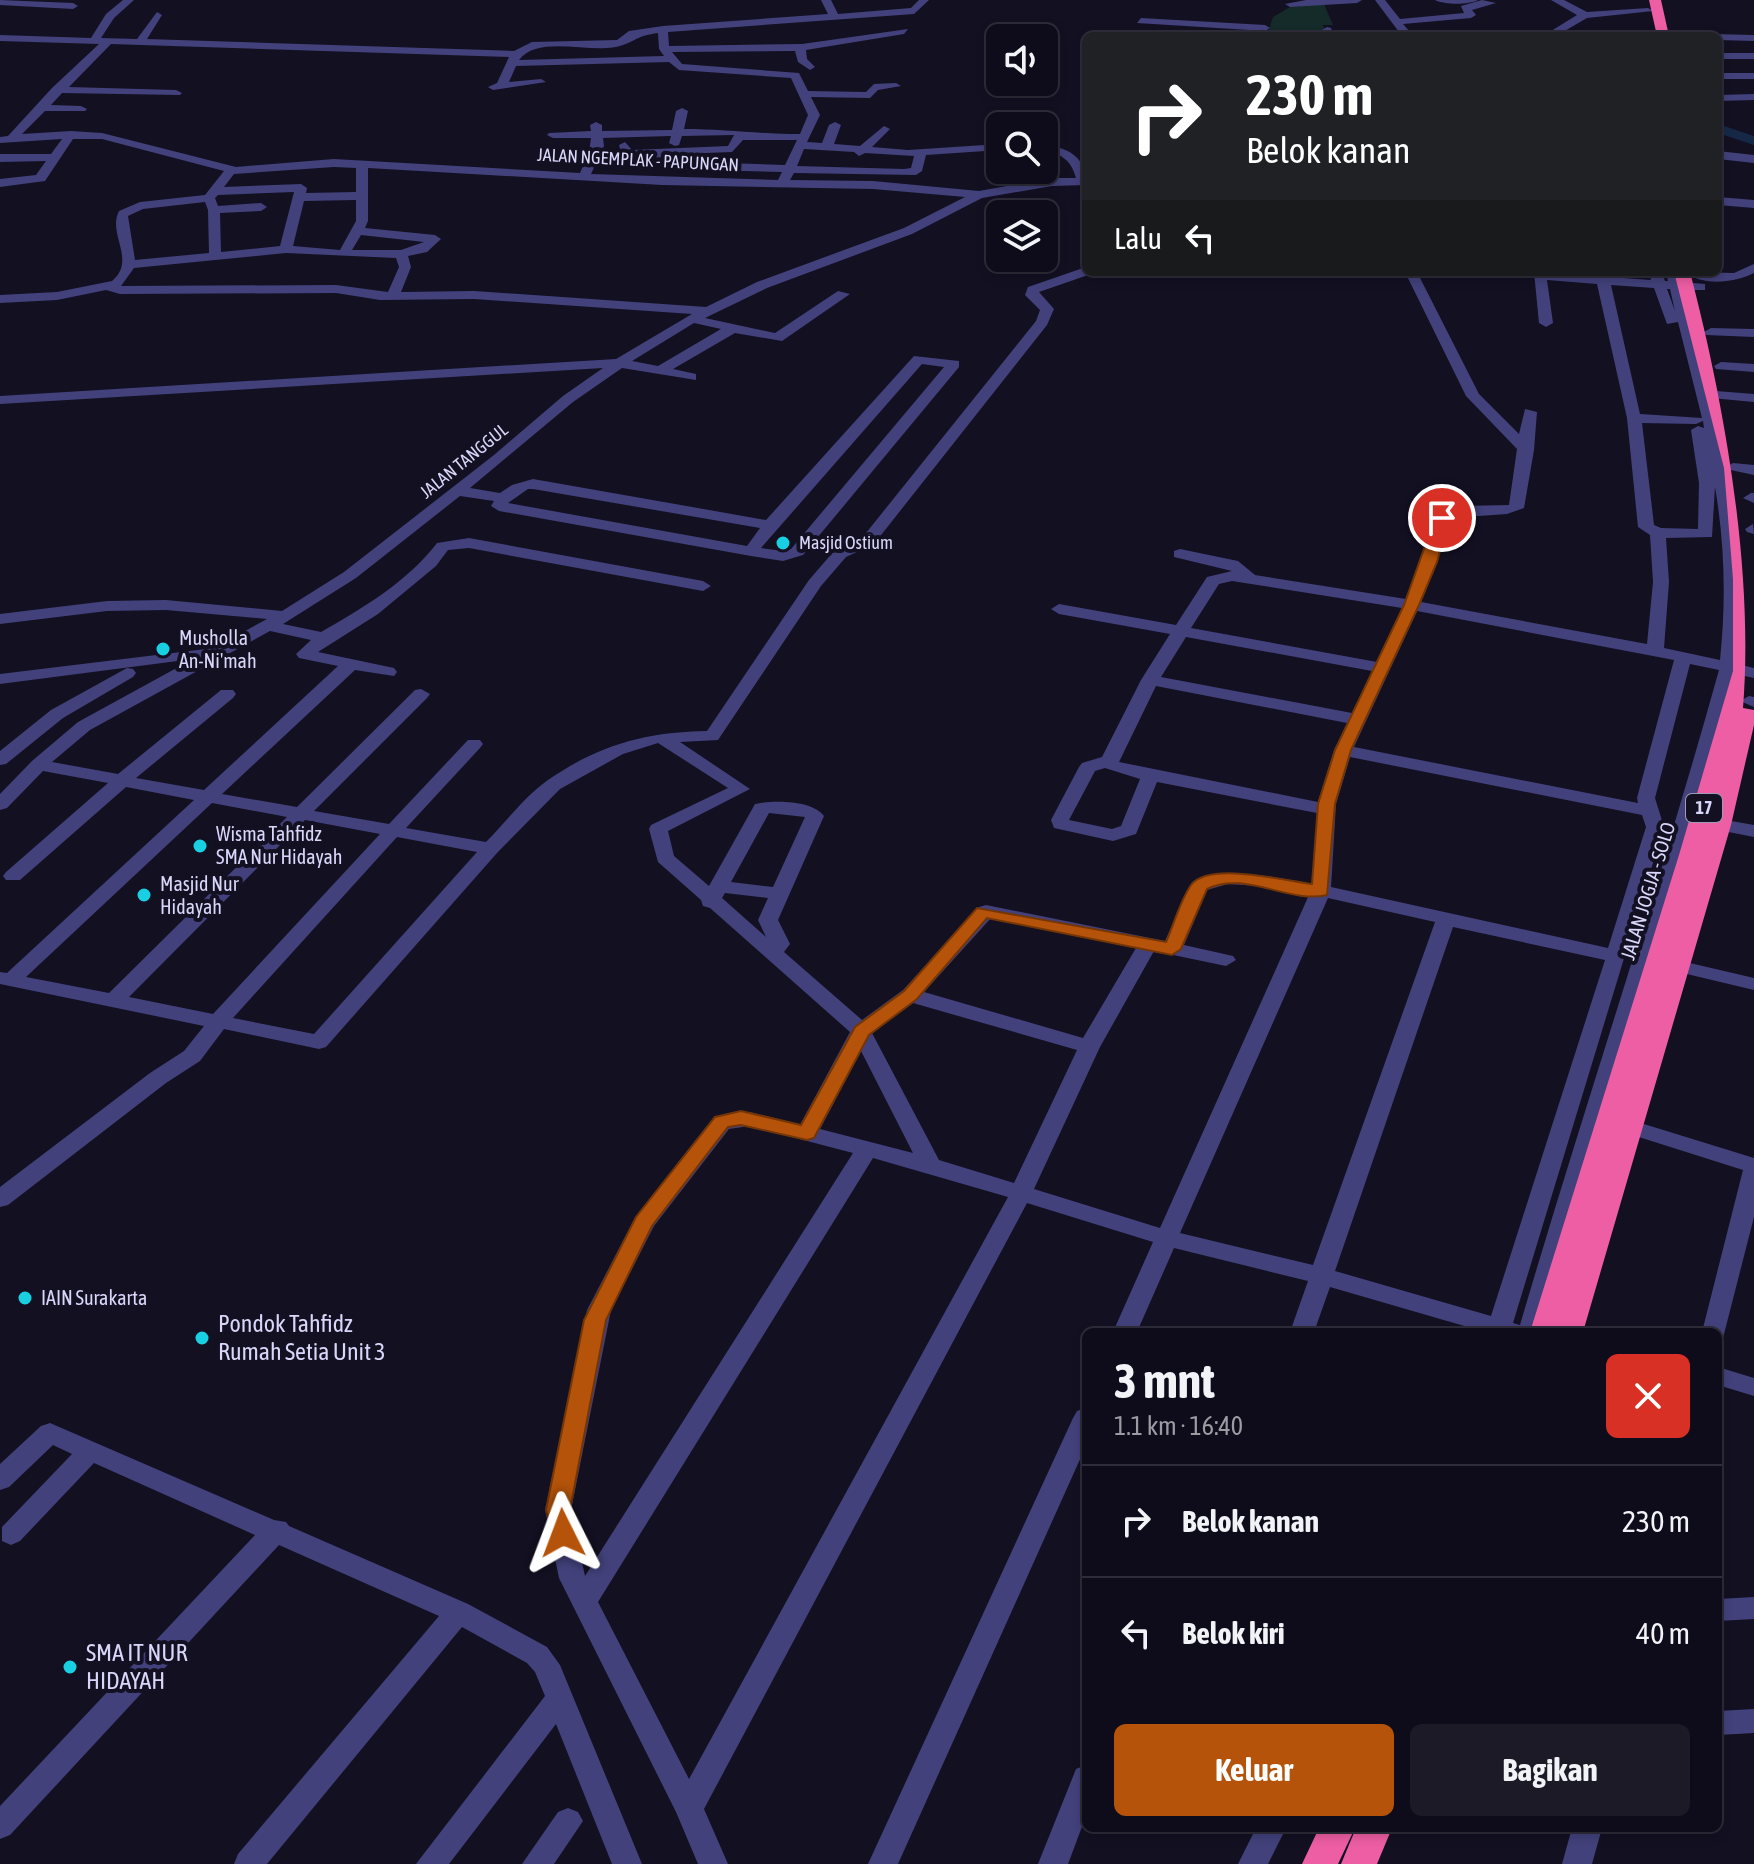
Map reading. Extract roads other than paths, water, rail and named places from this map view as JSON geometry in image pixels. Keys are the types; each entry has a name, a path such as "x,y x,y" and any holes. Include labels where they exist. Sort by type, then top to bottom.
{"highway":[{"path":"1649,4 1652,32"},
{"path":"1649,4 1661,32"},
{"name":"JALAN JOGJA - SOLO","path":"1680,279 1711,332 1721,366 1722,396"},
{"name":"JALAN JOGJA - SOLO","path":"1680,279 1722,396 1752,498 1746,534"},
{"name":"JALAN JOGJA - SOLO","path":"1564,1328 1548,1296 1747,683 1743,579 1746,534 1744,469"},
{"name":"JALAN JOGJA - SOLO","path":"1566,1328 1631,1127 1677,966 1702,823"},
{"path":"1359,1864 1372,1832"}],"street":[{"path":"94,41 104,16 129,0"},
{"path":"826,0 834,17"},
{"path":"541,82 496,86 514,58 532,45 620,43 633,33 663,29 917,11 924,0"},
{"path":"1141,21 1265,32 1276,14 1289,2 1357,0"},
{"path":"1380,0 1397,22"},
{"path":"1440,0 1473,0"},
{"path":"1397,22 1471,15 1465,8 1490,4 1492,0"},
{"path":"1556,0 1585,15"},
{"path":"0,2 78,7"},
{"path":"1555,32 1585,15 1649,4"},
{"path":"904,12 904,31"},
{"path":"140,42 157,15"},
{"path":"811,20 828,44"},
{"path":"1397,22 1394,23 1405,32"},
{"path":"1535,24 1561,29"},
{"path":"663,29 668,54 680,68 793,74 814,115 782,185"},
{"path":"0,38 584,62 800,47 851,40 858,35 904,31 920,34"},
{"path":"1722,37 1754,38"},
{"path":"6,139 108,41"},
{"path":"584,62 586,43"},
{"path":"800,47 802,60 810,67"},
{"path":"782,48 786,61"},
{"path":"1722,57 1754,56"},
{"path":"1722,62 1732,76"},
{"path":"1722,76 1754,76"},
{"path":"859,88 896,86"},
{"path":"807,98 870,95 874,87"},
{"path":"56,90 176,93"},
{"path":"1722,98 1754,97"},
{"path":"39,108 81,109"},
{"path":"654,121 679,122 740,133 732,149 671,157"},
{"path":"553,135 679,122"},
{"path":"662,181 679,122"},
{"path":"827,146 835,125"},
{"path":"584,176 599,144 597,129"},
{"path":"853,172 861,148 884,129"},
{"path":"0,183 41,178 44,169 58,157 71,134"},
{"name":"JALAN NGEMPLAK - PAPUNGAN","path":"6,139 71,134 102,136 230,171 329,163 782,185 884,179 979,195 1052,182 1082,181"},
{"path":"739,137 921,153 986,148"},
{"path":"625,145 624,151 628,153 788,170 853,172 884,179 914,172 921,153"},
{"path":"534,173 528,154 542,148 594,156"},
{"path":"1058,151 1068,153 1082,162"},
{"path":"1722,155 1754,159"},
{"path":"0,158 58,157"},
{"path":"344,254 359,231 363,196 362,165"},
{"path":"255,189 260,170"},
{"path":"215,256 213,200 230,171"},
{"path":"0,299 57,296 110,287 122,281 130,250 121,219 123,214 140,206 213,200 255,189 296,187 302,189 286,249"},
{"name":"JALAN TANGGUL","path":"0,804 38,765 92,722 285,616 350,575 459,491 568,399 619,363 707,311 811,264 908,231 979,195"},
{"path":"300,197 363,196"},
{"path":"213,200 261,207"},
{"path":"1722,201 1754,204"},
{"path":"128,265 286,249 344,254 401,254 423,249 435,239 359,231"},
{"path":"393,296 405,267 401,254"},
{"path":"1571,276 1736,277 1754,268"},
{"path":"5,979 319,1042 490,849 553,785 617,750 660,737 712,736 815,583 840,554 868,541 1014,352 1042,322 1047,309 1032,295 1033,290 1082,272"},
{"path":"1413,276 1467,387 1495,421 1527,450"},
{"path":"1540,276 1546,323"},
{"path":"1602,278 1634,418 1646,527 1658,533 1746,534 1710,422 1680,279"},
{"path":"1680,279 1670,310 1696,420 1707,483 1706,535"},
{"path":"110,287 120,290 336,289 393,296 474,295 707,311"},
{"path":"692,319 779,338 843,294"},
{"path":"660,371 733,328"},
{"path":"1711,332 1754,333"},
{"path":"652,343 693,352"},
{"path":"751,551 770,525 841,472 900,430 954,364 919,359 861,423 841,472 795,553 783,556 751,551 501,507 498,504 519,486 533,484 770,525"},
{"path":"0,400 619,363 691,377"},
{"path":"1721,366 1754,368"},
{"path":"1722,396 1754,398"},
{"path":"1127,1328 1321,891 1326,809 1343,750 1412,605 1444,515 1455,511 1493,513 1516,508 1527,450 1530,412"},
{"path":"1634,418 1696,420"},
{"path":"861,423 900,430"},
{"path":"459,491 502,498"},
{"path":"637,531 660,507"},
{"path":"1655,650 1661,582 1658,533"},
{"path":"388,672 305,654 323,638 365,615 430,563 439,550 454,543 703,586"},
{"path":"1180,554 1232,564 1244,570 1246,578"},
{"path":"1150,776 1129,830 1113,835 1061,824 1088,767 1109,761 1150,680 1213,580 1232,576 1412,605 1655,650 1683,657 1747,683 1702,823 1754,831"},
{"path":"0,619 107,606 166,605 285,616"},
{"path":"1059,609 1384,668"},
{"path":"267,625 323,638"},
{"path":"0,679 223,650"},
{"path":"1505,1328 1655,827 1646,798 1683,657"},
{"path":"5,979 209,798 352,663"},
{"path":"0,760 57,714 127,673"},
{"path":"1150,680 1356,719"},
{"path":"13,876 227,694"},
{"path":"113,1001 421,694"},
{"path":"660,737 741,789 662,825 656,834 665,858 715,894 771,954 861,1031 930,1165"},
{"path":"0,1199 158,1078 192,1056 219,1021 474,744"},
{"path":"1343,750 1651,811"},
{"path":"1109,761 1118,768 1150,776 1326,809"},
{"path":"38,765 120,783 490,849"},
{"path":"715,894 762,808 776,807 815,816 767,924 780,944 771,954"},
{"path":"1172,949 1199,886 1230,878 1321,891 1616,956"},
{"path":"715,894 779,894"},
{"path":"807,1133 861,1031 910,995 986,911 1226,960"},
{"path":"1303,1328 1446,919"},
{"path":"689,1808 1020,1195 1089,1047 1148,944"},
{"path":"1677,966 1754,984"},
{"path":"910,995 1089,1047"},
{"path":"713,1864 689,1808 572,1578 558,1510 599,1310 644,1222 722,1122 741,1118 930,1165 1166,1238 1322,1276 1497,1328"},
{"path":"1631,1127 1754,1168 1715,1328"},
{"path":"584,1601 867,1149"},
{"path":"1532,1328 1548,1296"},
{"path":"1722,1377 1754,1387"},
{"path":"883,1864 1082,1427"},
{"path":"0,1480 50,1433 277,1529 458,1612 537,1655 546,1665 627,1864"},
{"path":"11,1534 91,1450"},
{"path":"0,1826 277,1529"},
{"path":"1722,1610 1754,1608"},
{"path":"249,1864 458,1612"},
{"path":"431,1864 559,1699"},
{"path":"1722,1723 1754,1721"},
{"path":"1053,1864 1082,1788"},
{"path":"537,1864 568,1821"},
{"path":"1253,1864 1269,1832"},
{"path":"1577,1864 1586,1832"}],"waterway":[{"path":"1722,129 1754,141"}],"place":[{"name":"Masjid Ostium","path":"783,543"},
{"name":"Musholla An-Ni'mah","path":"163,649"},
{"name":"Wisma Tahfidz SMA Nur Hidayah","path":"200,846"},
{"name":"Masjid Nur Hidayah","path":"144,895"},
{"name":"IAIN Surakarta","path":"25,1298"},
{"name":"Pondok Tahfidz Rumah Setia Unit 3","path":"202,1338"},
{"name":"SMA IT NUR HIDAYAH","path":"70,1667"}]}
